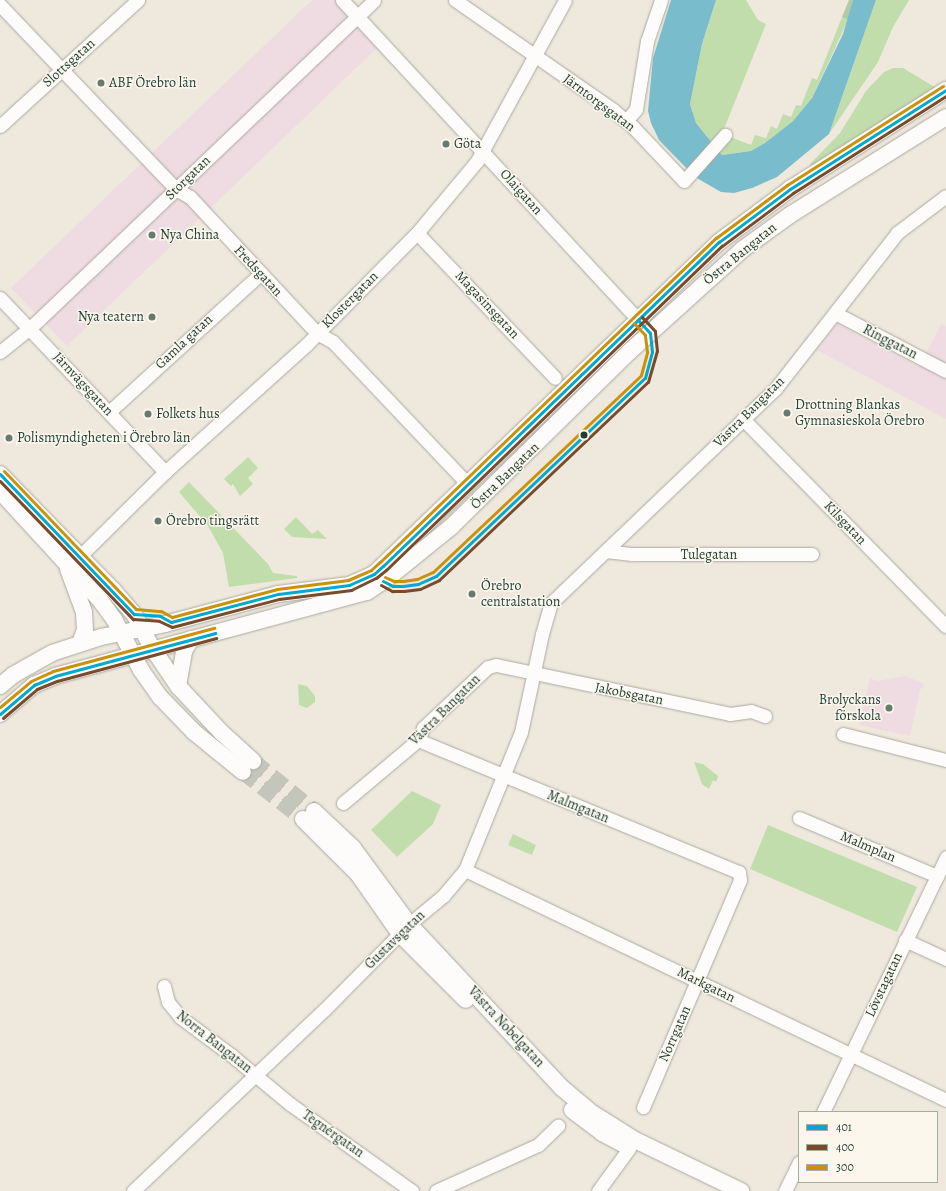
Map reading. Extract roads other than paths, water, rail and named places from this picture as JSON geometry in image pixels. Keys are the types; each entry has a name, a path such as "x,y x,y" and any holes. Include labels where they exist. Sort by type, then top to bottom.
{"main road":[{"name":"Östra Bangatan","path":"0,714 22,693 43,681 132,654 148,639 171,622 297,590 349,585 374,574 719,242 757,212 940,94"},
{"name":"Östra Bangatan","path":"0,686 30,664 80,643 122,633 148,639 191,639 367,592 388,578 451,527 650,333 731,258 769,229 946,117"},
{"path":"638,320 650,333"},
{"path":"0,474 134,614 178,686 248,766 178,717 160,697 132,654 122,633 100,600 0,491"},
{"path":"64,560 84,612 85,630 80,643"},
{"path":"281,615 284,602 297,590"},
{"path":"134,614 160,616 171,622"},
{"path":"148,639 188,628 203,614"},
{"path":"178,686 184,651 191,639"},
{"name":"Västra Nobelgatan","path":"309,815 353,848 405,929 572,1110 602,1133 722,1191"},
{"name":"Västra Nobelgatan","path":"405,929 562,1088 590,1111 635,1140 741,1191"}],"street":[{"name":"Slottsgatan","path":"0,126 138,0"},
{"path":"342,0 358,16"},
{"name":"Storgatan","path":"0,352 30,328 374,0"},
{"name":"Järntorgsgatan","path":"455,0 626,121 684,181 725,135"},
{"name":"Klostergatan","path":"80,556 164,472 241,405 317,333 417,233 484,151 534,55 565,0"},
{"path":"626,121 636,109 647,42 662,0"},
{"name":"Fredsgatan","path":"0,5 176,189 190,198 317,333 333,342 467,483"},
{"name":"Olaigatan","path":"358,16 484,151 638,320"},
{"name":"Västra Bangatan","path":"545,621 551,603 776,388 897,233 946,196"},
{"name":"Magasinsgatan","path":"417,233 555,378"},
{"name":"Gamla gatan","path":"109,412 260,274"},
{"name":"Järnvägsgatan","path":"0,298 30,328 164,472"},
{"name":"Ringgatan","path":"835,313 946,371"},
{"name":"Kilsgatan","path":"743,420 946,626"},
{"name":"Tulegatan","path":"606,551 632,554 812,554"},
{"name":"Gustavsgatan","path":"133,1191 256,1075 405,929 443,896 465,870 522,732 545,621"},
{"name":"Västra Bangatan","path":"343,803 418,740 423,728 488,667 493,666"},
{"name":"Jakobsgatan","path":"493,666 730,714 751,711 765,716"},
{"path":"843,734 946,760"},
{"name":"Malmgatan","path":"418,740 738,872"},
{"name":"Malmplan","path":"799,818 937,876"},
{"name":"Lövstagatan","path":"823,1111 946,857"},
{"name":"Markgatan","path":"465,870 946,1100"},
{"name":"Norrgatan","path":"643,1107 740,880 738,872"},
{"path":"905,940 946,959"},
{"name":"Norra Bangatan","path":"164,986 168,1002 180,1017 256,1075"},
{"name":"Tegnérgatan","path":"256,1075 290,1104 406,1189"},
{"path":"436,1191 534,1147 558,1126"},
{"path":"598,1191 610,1172 630,1147"},
{"path":"785,1191 798,1164"}],"water":[{"path":"671,0 716,0 702,44 690,104 696,123 722,155 751,151 765,143 793,121 812,98 843,34 853,0 876,0 829,134 777,177 752,188 734,193 721,192 695,177 659,140 651,123 648,111 653,58"}],"tunnel":[{"path":"253,761 314,811"},
{"path":"243,772 303,819"}],"place":[{"name":"ABF Örebro län","path":"101,83"},
{"name":"Göta","path":"446,144"},
{"name":"Nya China","path":"152,235"},
{"name":"Nya teatern","path":"152,317"},
{"name":"Drottning Blankas Gymnasieskola Örebro","path":"787,413"},
{"name":"Folkets hus","path":"148,414"},
{"name":"Polismyndigheten i Örebro län","path":"9,438"},
{"name":"Örebro tingsrätt","path":"158,521"},
{"name":"Örebro centralstation","path":"472,594"},
{"name":"Brolyckans förskola","path":"889,708"}]}
